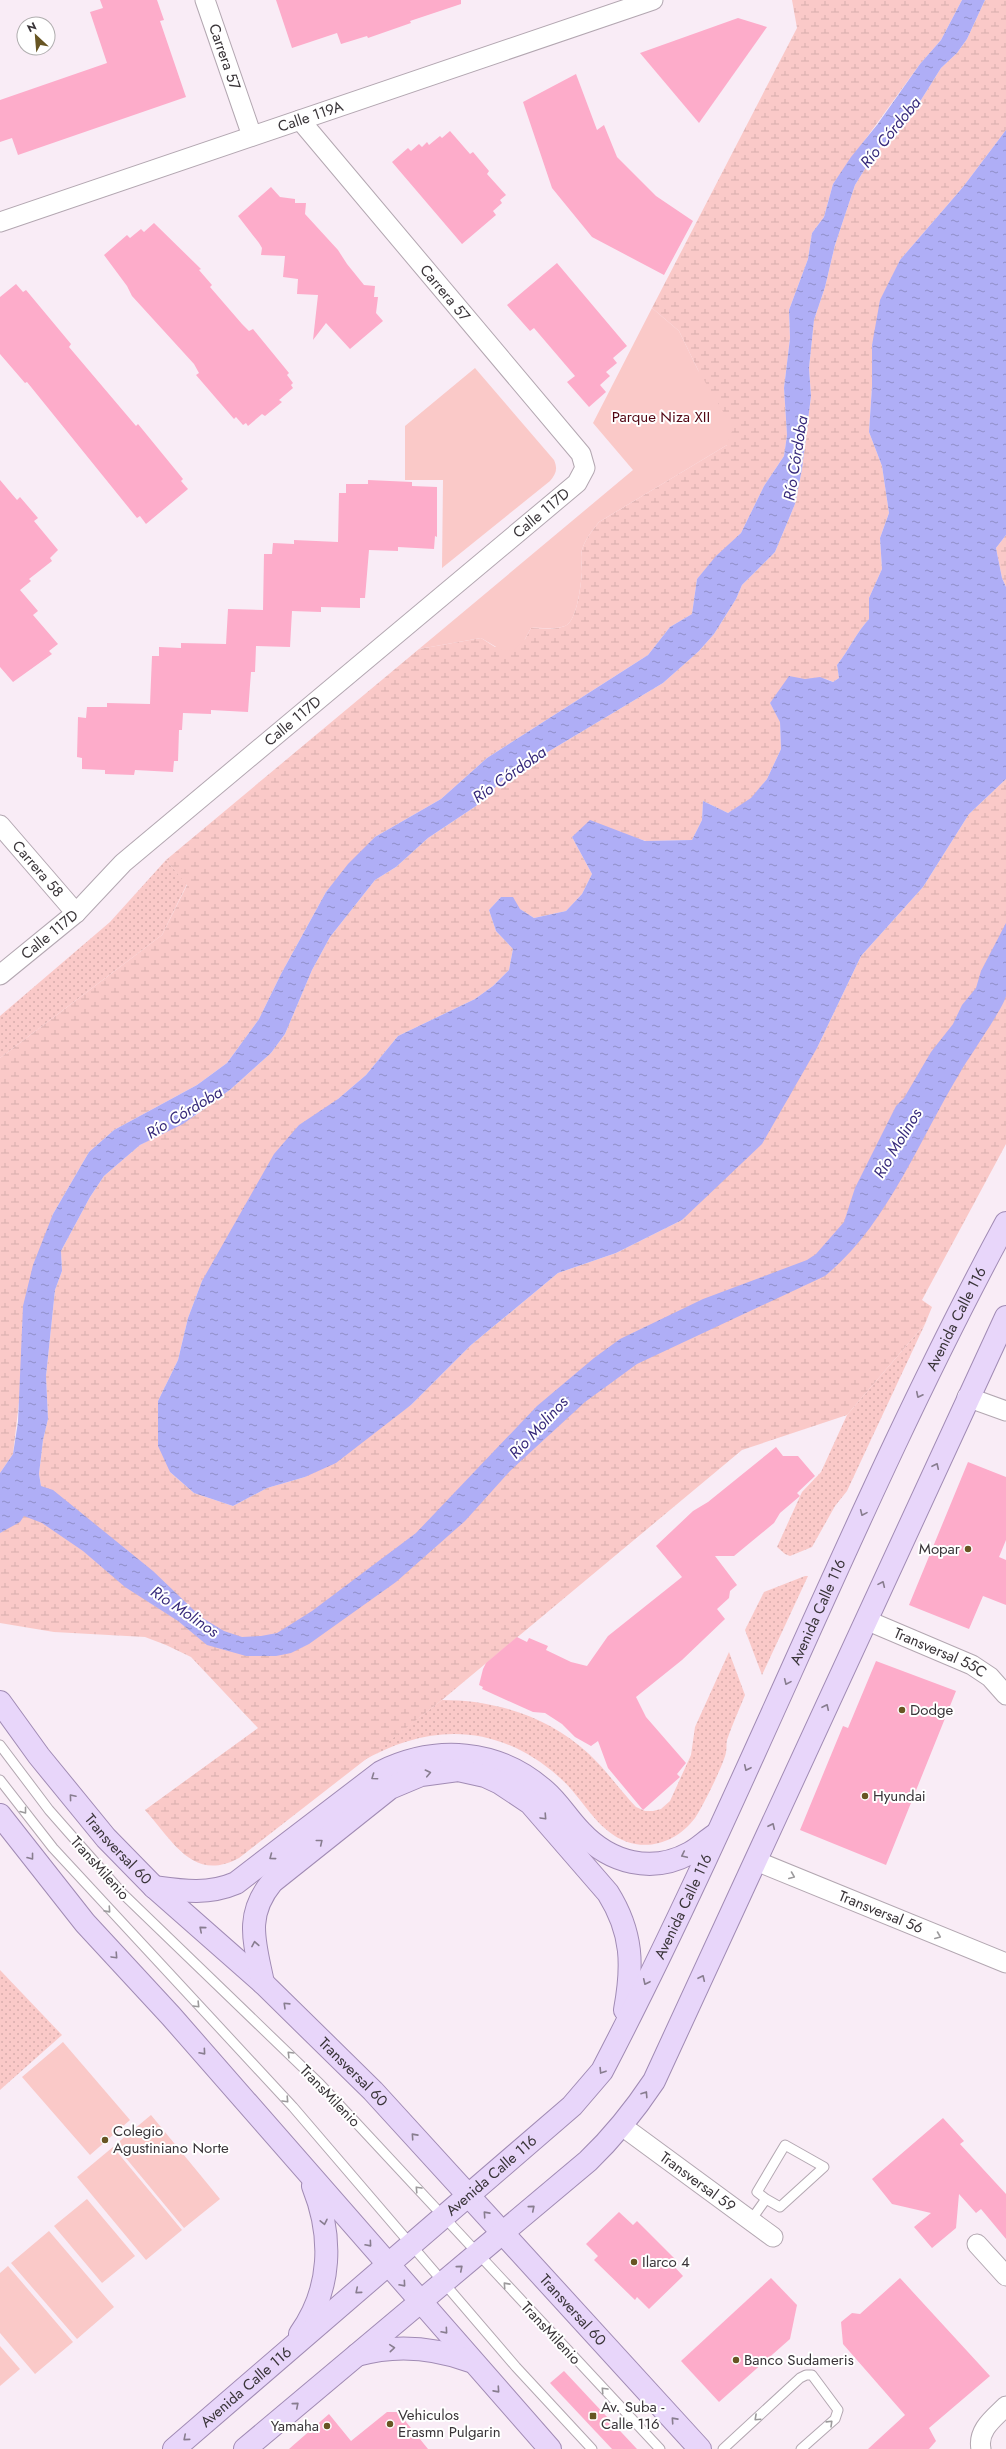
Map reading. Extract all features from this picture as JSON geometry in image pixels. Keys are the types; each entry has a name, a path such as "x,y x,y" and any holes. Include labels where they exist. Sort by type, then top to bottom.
{"main road":[{"name":"Avenida Calle 116","path":"174,2449 289,2348 388,2266 572,2106 589,2089 602,2071 716,1833 883,1469 1006,1223"},
{"path":"245,2449 588,2161 622,2126 654,2081 756,1861 967,1397 1006,1316"},
{"path":"967,1397 1006,1343"},
{"name":"Transversal 60","path":"0,1702 39,1756 106,1838 154,1887 263,1983 374,2091 700,2449"},
{"path":"154,1887 193,1893 222,1889 236,1883 382,1772 399,1764 438,1755 451,1754 475,1757 505,1765 526,1776 546,1791 581,1832 598,1848 627,1862 645,1864 674,1860 691,1852 716,1833"},
{"path":"263,1983 253,1932 253,1920 255,1909 263,1893 272,1882 390,1788 421,1774 458,1770 485,1776 500,1783 530,1803 599,1881 617,1907 628,1940 631,1968 620,2036"},
{"path":"0,1814 31,1857 85,1924 171,2016 470,2361 550,2449"},
{"path":"289,2348 309,2321 322,2291 327,2258 326,2232 321,2207 312,2183 298,2161"},
{"path":"354,2356 375,2350 418,2348 448,2352 470,2361"}],"street":[{"name":"Carrera 57","path":"205,0 252,136"},
{"name":"Calle 119A","path":"622,11 637,0"},
{"name":"Calle 119A","path":"0,222 653,0"},
{"name":"Carrera 57","path":"300,120 581,454 585,468"},
{"name":"Calle 117D","path":"0,975 76,913 123,863 576,483 585,468"},
{"name":"Carrera 58","path":"0,825 76,913"},
{"path":"967,1397 1006,1412"},
{"name":"Transversal 55C","path":"866,1620 972,1665 990,1676 1006,1695"},
{"name":"Transversal 56","path":"756,1861 1006,1963"},
{"name":"Transversal 59","path":"622,2126 773,2237"},
{"path":"977,2244 1006,2276"},
{"path":"982,2449 981,2437 984,2429 1006,2406"}],"lane":[{"name":"TransMilenio","path":"0,1745 49,1810 122,1893 320,2084 660,2449"},
{"name":"TransMilenio","path":"0,1780 53,1848 293,2108 412,2244 516,2367 592,2449"},
{"path":"785,2145 824,2167 780,2207 766,2199 757,2192 785,2145"},
{"path":"751,2220 766,2199"},
{"path":"723,2449 806,2375 812,2375 838,2410 835,2419 801,2449"}],"green space":[{"path":"792,0 962,0 941,40 920,64 833,184 824,217 812,233 808,259 789,310 790,338 784,388 787,435 784,456 764,486 741,533 717,556 697,579 692,614 670,627 648,655 487,758 441,799 375,837 326,892 281,974 259,1019 227,1063 197,1085 114,1130 89,1152 53,1214 22,1325 22,1376 13,1454 0,1473 0,1058 162,935 187,885 166,860 419,649 481,638 495,647 525,639 531,628 557,628 565,626 573,618 579,593 582,572 581,558 583,546 599,522 727,445 698,370 679,331 652,308 797,28"},
{"path":"985,0 1006,0 1006,130 963,187 900,260 872,345 872,386 869,432 882,466 889,513 880,538 882,569 869,598 869,619 837,665 839,678 833,682 816,678 808,680 800,683 770,703 780,721 781,749 767,779 751,799 728,813 703,801 702,820 692,840 646,841 626,835 572,837 592,874 582,894 566,911 534,918 501,897 489,910 496,931 513,949 509,970 493,986 475,999 398,1036 366,1075 338,1099 202,1281 188,1318 178,1360 158,1401 170,1472 194,1493 233,1506 267,1488 305,1477 411,1405 471,1345 558,1273 616,1253 682,1220 817,1048 861,956 923,887 969,814 1006,779 1006,1144 922,1300 932,1307 925,1324 847,1415 742,1450 442,1700 239,1858 223,1864 209,1865 196,1862 185,1855 175,1845 145,1810 258,1728 191,1657 166,1645 145,1637 54,1632 0,1623 0,1533 9,1527 41,1486 39,1474 43,1440 48,1419 46,1376 55,1290 62,1271 61,1251 90,1197 104,1176 140,1145 196,1115 231,1089 271,1053 285,1034 312,970 330,937 375,880 396,867 428,838 476,806 506,777 663,683 699,651 714,634 736,599 742,585 775,552 795,504 802,469 811,396 809,368 814,320 825,287 835,245 855,185 876,151 906,124 941,68 957,53 967,39"},
{"name":"Parque Niza XII","path":"652,308 679,331 698,370 733,428 727,445 599,522 583,546 581,555 582,572 578,602 573,618 565,626 552,628 531,628 525,639 514,650 503,651 481,638 419,649 633,470 593,423"},
{"path":"475,368 554,460 556,471 550,481 442,568 443,480 405,480 405,426"},
{"path":"1006,535 1006,587 1002,578 996,548"},
{"path":"166,860 187,884 162,935 0,1058 0,1016 110,922"},
{"path":"925,1324 847,1491 835,1506 812,1547 790,1556 785,1554 777,1547 802,1492 821,1472 847,1415"},
{"path":"808,1576 762,1675 745,1630 764,1592"},
{"path":"729,1652 745,1695 727,1740 725,1757 695,1818 686,1828 666,1841 643,1845 631,1843 619,1838 601,1825 566,1783 536,1759 512,1746 487,1738 463,1734 437,1735 412,1740 387,1749 361,1762 442,1700 482,1703 521,1713 557,1730 589,1754 636,1807 645,1811 661,1809 670,1801 691,1755 695,1727"},
{"path":"0,1970 62,2035 0,2090"},
{"path":"63,2042 130,2120 90,2155 22,2077"},
{"path":"151,2115 220,2199 184,2228 115,2145"},
{"path":"113,2147 182,2230 146,2260 77,2177"},
{"path":"87,2199 135,2256 102,2283 54,2226"},
{"path":"49,2231 114,2307 77,2339 11,2263"},
{"path":"8,2266 73,2342 35,2374 0,2333 0,2273"},
{"path":"0,2346 20,2369 0,2386"}],"water":[{"path":"962,0 985,0 967,39 957,53 941,68 906,124 876,151 855,185 835,245 825,287 814,320 809,368 811,396 802,469 795,504 775,552 742,585 736,599 714,634 699,651 663,683 506,777 476,806 428,838 396,867 375,880 330,937 312,970 285,1034 271,1053 231,1089 183,1124 140,1145 104,1176 90,1197 61,1251 62,1271 55,1290 46,1376 48,1419 43,1440 39,1474 41,1486 53,1490 153,1571 201,1617 224,1631 242,1637 277,1633 312,1611 416,1533 537,1406 594,1358 620,1339 703,1299 807,1260 816,1254 844,1222 855,1188 896,1106 904,1098 931,1052 953,1024 962,1005 976,988 981,971 1006,923 1006,996 1004,1002 961,1071 901,1180 884,1207 867,1232 847,1256 825,1276 637,1364 585,1402 510,1471 465,1521 396,1582 309,1644 291,1653 276,1656 246,1656 207,1645 178,1621 125,1587 83,1551 42,1523 24,1516 20,1522 0,1533 0,1473 13,1454 18,1422 23,1306 33,1265 53,1214 89,1152 114,1130 197,1085 227,1063 259,1019 281,974 326,892 348,864 375,837 441,799 487,758 648,655 670,627 692,614 697,579 716,556 741,533 764,486 784,456 787,435 784,388 790,338 789,310 808,259 812,233 824,217 833,184 851,157 877,125 920,64 941,40"},
{"path":"1006,130 1006,535 996,548 1002,578 1006,587 1006,779 969,814 923,887 861,956 817,1048 762,1144 682,1220 616,1253 558,1273 471,1345 411,1405 336,1463 305,1477 267,1488 233,1506 194,1493 170,1472 158,1446 158,1401 178,1360 188,1318 202,1281 274,1154 299,1125 338,1099 366,1075 398,1036 475,999 493,986 509,970 513,949 496,931 489,910 501,897 513,897 520,909 534,918 566,911 582,894 592,874 572,837 590,820 645,841 692,840 702,820 703,801 728,813 751,798 767,779 781,749 780,722 770,703 789,676 805,679 820,677 833,682 839,678 837,665 869,619 869,598 882,569 880,538 889,513 882,466 869,432 872,386 872,345 880,300 900,260 963,187"}],"building":[{"path":"100,0 157,0 164,20 160,21 186,97 18,155 12,138 0,142 0,100 107,63 90,12 103,8"},
{"path":"276,0 461,0 461,4 410,21 411,23 368,38 367,36 341,44 337,33 292,48"},
{"path":"738,18 767,27 699,123 640,53"},
{"path":"576,74 597,130 604,125 617,157 656,196 693,221 664,275 592,237 552,188 523,102"},
{"path":"450,131 470,154 473,152 489,171 487,174 506,195 500,200 502,203 493,211 496,215 462,244 392,162 408,148 411,151 419,144 422,147 427,142 429,145 440,136 442,138"},
{"path":"271,187 280,197 295,199 295,203 306,203 305,214 338,250 364,285 375,286 374,297 378,297 376,313 383,321 350,349 326,323 313,340 318,295 297,294 298,279 283,277 285,256 261,255 262,248 238,216"},
{"path":"154,223 201,269 199,270 212,285 210,287 249,331 253,329 289,373 287,375 293,383 291,385 293,388 279,400 282,402 265,416 262,414 248,426 246,423 243,425 236,417 234,419 196,375 199,373 194,364 132,296 127,286 104,255 127,235 130,238 141,229 144,232"},
{"path":"557,263 627,346 613,358 617,363 606,372 610,376 600,385 606,392 589,407 567,382 575,376 534,328 530,331 507,305"},
{"path":"16,284 23,292 26,290 71,344 69,347 136,426 138,424 183,479 181,481 188,489 146,524 140,516 137,518 27,382 25,383 0,354 0,297"},
{"path":"0,480 17,500 20,497 38,518 34,521 58,550 50,558 52,561 29,579 31,581 20,590 38,611 33,615 58,644 49,651 52,654 13,682 0,667"},
{"path":"368,480 412,482 412,486 437,487 437,537 435,536 434,549 398,547 398,551 369,550 365,598 360,598 360,608 321,607 321,612 292,611 290,647 256,646 255,672 251,672 248,712 211,710 211,714 183,713 182,730 179,730 178,761 174,761 173,772 135,770 134,775 105,774 105,770 82,769 82,758 77,757 78,717 86,718 87,707 107,707 107,703 150,704 152,656 159,656 159,647 181,648 181,643 226,644 228,609 263,610 264,554 272,554 273,543 294,544 294,540 338,542 339,493 346,493 346,484 368,484"},
{"path":"776,1447 783,1456 798,1456 815,1476 797,1493 800,1496 780,1513 774,1523 734,1556 715,1556 737,1585 730,1591 729,1598 717,1609 725,1619 682,1660 636,1697 646,1717 686,1763 677,1774 680,1777 643,1810 608,1768 598,1741 591,1746 575,1737 562,1724 545,1713 533,1712 482,1689 483,1687 479,1685 483,1669 486,1663 517,1637 527,1642 529,1638 548,1646 546,1650 571,1662 587,1666 608,1636 682,1577 656,1546 693,1511 708,1502"},
{"name":"Mopar","path":"968,1462 1006,1477 1006,1540 999,1557 1006,1560 1006,1605 983,1596 969,1629 909,1605"},
{"name":"Hyundai","path":"876,1661 956,1691 886,1865 800,1830 843,1726 848,1728"},
{"path":"943,2118 964,2141 960,2144 1006,2194 1006,2239 981,2209 976,2213 959,2194 956,2228 932,2248 914,2227 931,2213 892,2204 872,2179"},
{"name":"Ilarco 4","path":"619,2212 633,2225 637,2221 675,2259 671,2263 683,2276 649,2309 637,2297 635,2300 594,2260 598,2256 586,2244"},
{"path":"771,2278 797,2305 790,2339 719,2402 681,2361"},
{"path":"900,2278 990,2376 929,2428 936,2441 929,2449 868,2449 905,2415 843,2344 841,2322 852,2313 860,2314"},
{"name":"Av. Suba - Calle 116","path":"564,2371 637,2449 612,2449 550,2383"},
{"path":"387,2412 398,2412 428,2449 289,2449 329,2414 351,2441"}],"place":[{"name":"Mopar","path":"968,1549"},
{"name":"Dodge","path":"902,1710"},
{"name":"Hyundai","path":"865,1796"},
{"name":"Colegio Agustiniano Norte","path":"105,2140"},
{"name":"Ilarco 4","path":"634,2262"},
{"name":"Banco Sudameris","path":"736,2360"},
{"name":"Av. Suba - Calle 116","path":"593,2416"},
{"name":"Vehiculos Erasmn Pulgarin","path":"390,2424"},
{"name":"Yamaha","path":"327,2426"}],"water label":[{"name":"Río Córdoba","path":"890,132"},
{"name":"Río Córdoba","path":"795,458"},
{"name":"Río Córdoba","path":"509,774"},
{"name":"Río Córdoba","path":"184,1112"},
{"name":"Río Molinos","path":"897,1143"},
{"name":"Río Molinos","path":"538,1427"},
{"name":"Río Molinos","path":"185,1611"}]}
